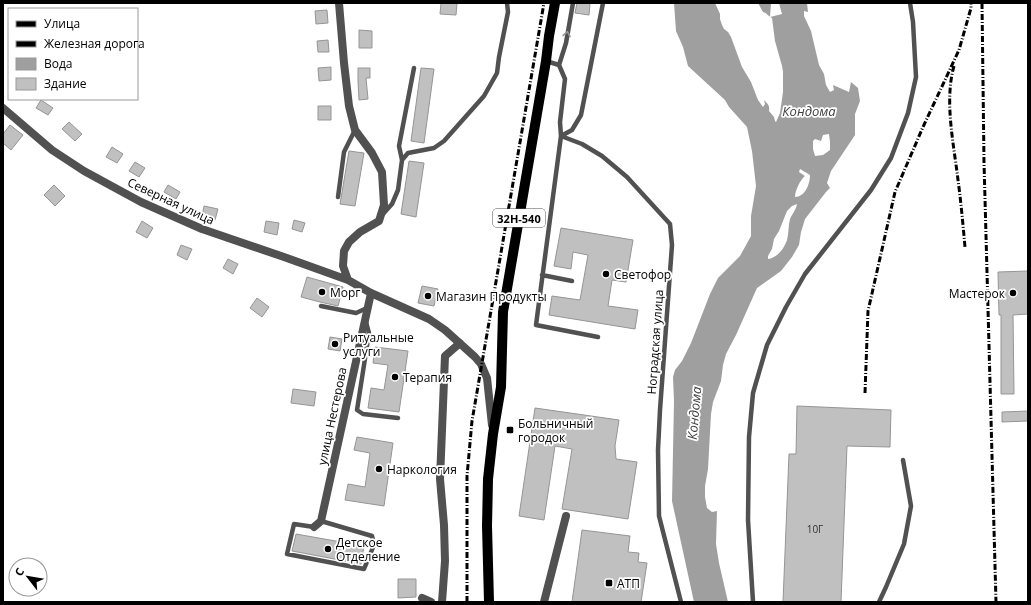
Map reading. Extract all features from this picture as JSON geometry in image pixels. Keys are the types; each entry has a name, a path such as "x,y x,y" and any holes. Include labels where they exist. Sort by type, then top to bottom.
{"main road":[{"name":"32Н-540","path":"489,602 487,526 488,479 493,434 501,387 503,312 555,3"}],"street":[{"path":"339,3 349,106 355,130 372,153 382,172 384,206 379,222 360,232 349,242 344,252 343,266 348,280 371,293 429,319 446,330 481,364 487,378 493,434"},
{"name":"Северная улица","path":"3,108 52,150 84,171 141,202 202,230 348,280"},
{"name":"улица Нестерова","path":"321,521 371,293"},
{"path":"442,602 445,554 440,479 445,356 460,343"},
{"path":"544,602 566,516"},
{"path":"314,527 321,521"},
{"path":"422,598 431,602"}],"lane":[{"path":"402,160 408,153 434,148 444,141 484,96 498,73 499,57 508,12 507,3"},
{"path":"572,3 566,43 559,65 565,79 560,122 561,136 536,325 598,337"},
{"path":"561,136 572,130 581,115 603,3"},
{"path":"753,602 748,520 748,437 753,392 767,345 797,287 805,274 871,190 891,158 908,114 916,77 914,22 910,3"},
{"path":"546,61 559,65"},
{"path":"380,216 392,204 398,190 402,160 399,146 414,68"},
{"path":"338,196 344,152 355,130"},
{"name":"Ноградская улица","path":"561,136 582,144 602,156 627,177 670,224 672,245 658,450 659,516 680,602"},
{"path":"542,275 572,281"},
{"path":"320,306 356,313 367,308"},
{"path":"365,319 369,333 357,410 364,414 398,418"},
{"path":"879,602 904,544 911,506 902,460"},
{"path":"314,527 294,524 287,554 364,569 374,544 372,536 321,521"}],"water":[{"name":"Кондома","path":"674,3 715,3 720,14 722,25 731,37 742,67 751,82 758,100 763,107 765,104 764,100 767,103 769,106 769,111 776,122 780,113 783,92 783,72 775,41 772,18 770,17 782,14 779,3 807,3 808,12 804,11 804,16 811,31 819,65 824,74 826,85 830,92 834,90 833,85 849,92 851,82 858,88 860,101 855,114 855,135 831,171 827,183 830,188 805,219 799,245 792,257 781,271 757,288 726,354 721,381 713,402 705,497 707,508 712,512 717,511 716,544 728,602 694,602 672,501 673,377 675,370 682,361 691,343 710,294 718,278 740,256 751,236 751,216 756,186 752,151 747,127 729,107 725,100 688,66 683,47 676,31","holes":["829,134 830,150 823,155 815,156 813,141 815,139 821,141 823,135","800,169 810,175 810,179 808,186 802,195 795,197 798,186 805,176 799,172","797,204 790,219 786,243 777,255 768,259 774,239 787,211 792,206"]},
{"path":"758,3 771,3 770,17 763,12"}],"building":[{"path":"441,3 457,3 456,15 440,14"},
{"path":"577,3 590,3 589,15 575,13"},
{"path":"327,10 328,23 316,24 315,11"},
{"path":"359,30 372,31 372,48 359,48"},
{"path":"328,40 329,52 318,52 317,41"},
{"path":"331,67 331,80 319,81 318,68"},
{"path":"358,68 370,68 370,78 366,78 368,99 359,100"},
{"path":"421,68 434,69 424,143 411,141"},
{"path":"41,100 53,108 48,115 36,108"},
{"path":"318,106 331,106 331,120 318,120"},
{"path":"69,122 82,134 75,141 62,129"},
{"path":"10,125 23,135 11,150 3,143 3,134"},
{"path":"112,147 123,154 117,163 106,157"},
{"path":"349,151 364,153 355,206 340,204"},
{"path":"409,161 424,163 416,217 401,214"},
{"path":"135,162 145,168 139,177 129,171"},
{"path":"54,185 65,196 55,206 44,195"},
{"path":"168,185 180,192 176,199 164,192"},
{"path":"204,206 218,209 215,220 202,217"},
{"path":"294,220 305,223 302,232 292,229"},
{"path":"142,221 153,228 147,238 136,232"},
{"path":"266,221 279,223 277,235 264,232"},
{"name":"Светофор","path":"561,228 633,240 626,282 612,280 608,306 638,310 635,329 549,315 552,296 580,300 588,255 573,252 571,269 554,266"},
{"path":"181,245 192,249 187,260 177,255"},
{"path":"228,259 238,264 233,274 223,268"},
{"path":"1028,271 1028,314 1013,315 1014,394 1001,394 1001,315 999,315 998,272"},
{"name":"Морг","path":"307,277 343,287 338,306 301,297"},
{"name":"Магазин Продукты","path":"422,286 438,289 434,306 418,303"},
{"path":"257,298 269,307 262,317 250,308"},
{"name":"Ритуальные услуги","path":"330,337 342,339 340,351 328,349"},
{"name":"Терапия","path":"375,347 408,351 399,412 368,408 371,388 384,390 388,365 373,363"},
{"path":"293,389 316,392 314,406 291,403"},
{"path":"797,406 891,410 890,447 847,446 841,602 783,602 789,454 796,454"},
{"path":"535,408 619,420 615,446 616,459 637,462 628,519 562,509 572,449 555,446 544,520 519,516"},
{"path":"1028,411 1028,421 1002,422 1002,412"},
{"name":"Наркология","path":"357,437 393,443 384,506 345,500 348,484 365,487 370,453 354,450"},
{"name":"АТП","path":"582,530 630,536 628,552 639,553 638,562 647,563 641,602 572,602"},
{"name":"Детское Отделение","path":"296,534 364,546 361,564 292,551"},
{"path":"398,579 416,579 416,597 398,598"}],"railway":[{"path":"467,602 467,476 472,421 544,3"},
{"path":"865,393 868,311 895,192 959,50 971,8 971,3"},
{"path":"982,3 984,162 996,602"},
{"path":"954,66 951,80 950,108 952,138 965,247"}],"place":[{"name":"Светофор","path":"606,274"},
{"name":"Морг","path":"322,292"},
{"name":"Мастерок","path":"1013,293"},
{"name":"Магазин Продукты","path":"428,296"},
{"name":"Ритуальные услуги","path":"335,344"},
{"name":"Терапия","path":"395,377"},
{"name":"Больничный городок","path":"510,430"},
{"name":"Наркология","path":"379,469"},
{"name":"Детское Отделение","path":"328,549"},
{"name":"АТП","path":"609,583"}]}
